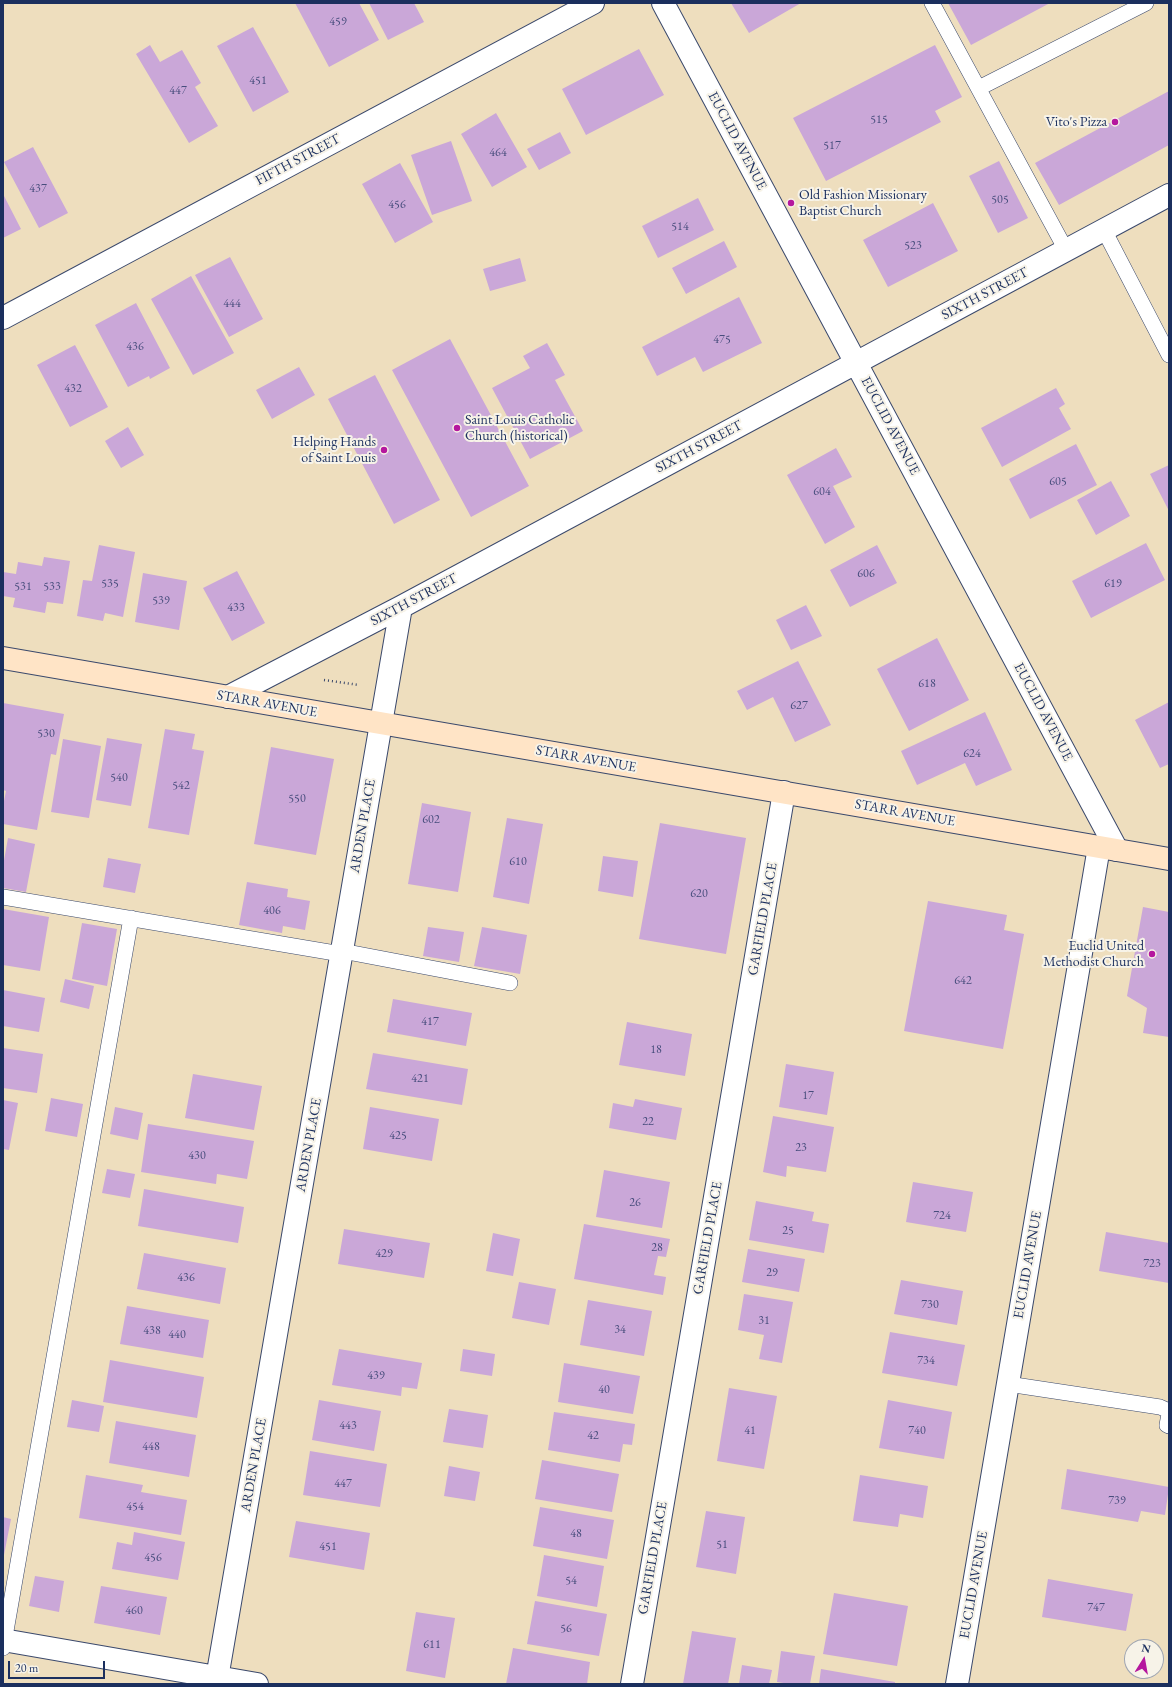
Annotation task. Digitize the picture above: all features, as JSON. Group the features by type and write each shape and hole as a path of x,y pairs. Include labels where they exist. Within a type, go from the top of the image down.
{"main road":[{"name":"STARR AVENUE","path":"3,658 1169,859"}],"street":[{"name":"FIFTH STREET","path":"3,318 592,3"},
{"name":"EUCLID AVENUE","path":"663,3 856,363 1108,848 1008,1384 957,1684"},
{"name":"SIXTH STREET","path":"228,697 401,607 1169,195"},
{"name":"ARDEN PLACE","path":"217,1681 401,607"},
{"name":"GARFIELD PLACE","path":"632,1684 784,792"},
{"path":"3,1642 217,1681 257,1684"}],"lane":[{"path":"932,3 1066,250"},
{"path":"979,88 1146,3"},
{"path":"1104,230 1169,355"},
{"path":"3,897 342,952 510,983"},
{"path":"3,1642 131,918"},
{"path":"1008,1384 1160,1406 1169,1411"},
{"path":"1169,1414 1167,1424 1169,1426"}],"path":[{"path":"318,678 362,686"}],"building":[{"path":"295,3 359,3 379,40 329,67"},
{"path":"369,3 414,3 424,22 388,40"},
{"path":"731,3 801,3 749,33"},
{"path":"948,3 1050,3 971,45"},
{"path":"253,27 289,92 253,112 217,46"},
{"path":"150,45 160,62 182,50 201,83 195,87 218,126 189,143 136,54"},
{"path":"935,45 962,97 935,111 941,122 826,181 793,118"},
{"path":"639,49 664,95 586,135 562,89"},
{"path":"1169,91 1169,145 1059,205 1035,163"},
{"path":"496,113 527,167 492,187 461,134"},
{"path":"560,132 571,153 539,170 527,149"},
{"path":"451,141 472,201 432,215 411,155"},
{"path":"33,147 68,213 39,228 4,162"},
{"path":"999,161 1028,218 998,233 969,176"},
{"path":"400,163 433,222 395,243 362,184"},
{"path":"3,194 21,229 3,238"},
{"path":"698,198 714,230 658,258 642,226"},
{"path":"933,203 958,251 888,287 863,240"},
{"path":"724,241 737,267 686,294 672,268"},
{"path":"230,257 263,319 229,337 195,275"},
{"path":"520,258 526,281 490,291 483,269"},
{"path":"191,276 234,353 193,375 151,299"},
{"path":"739,297 762,343 703,372 695,357 657,376 642,347"},
{"path":"136,303 170,368 150,379 149,376 128,387 95,325"},
{"path":"450,339 529,486 471,517 392,370"},
{"path":"547,343 565,375 555,380 583,431 530,459 492,388 530,368 523,356"},
{"path":"75,345 108,407 70,427 37,365"},
{"path":"299,367 315,395 272,419 256,390"},
{"name":"Helping Hands of Saint Louis","path":"375,375 440,500 394,524 328,399"},
{"path":"1056,388 1065,404 1059,408 1071,429 1002,467 981,428"},
{"path":"128,427 144,455 121,468 105,441"},
{"path":"1076,444 1097,485 1030,519 1009,479"},
{"path":"836,448 852,477 833,486 855,527 825,544 787,475"},
{"path":"1169,465 1169,511 1150,474"},
{"path":"1111,481 1130,516 1096,535 1077,500"},
{"path":"1146,543 1165,580 1091,618 1072,581"},
{"path":"99,545 135,552 123,617 105,613 103,621 77,616 83,580 92,581"},
{"path":"877,545 897,583 850,607 830,570"},
{"path":"44,557 70,561 63,604 47,602 45,613 13,607 15,598 3,596 3,572 16,574 18,562 42,566"},
{"path":"237,571 265,623 232,641 203,588"},
{"path":"143,573 187,581 179,630 135,622"},
{"path":"806,605 822,636 791,650 776,620"},
{"path":"937,638 969,700 909,731 877,669"},
{"path":"798,661 831,725 795,742 773,697 747,710 737,691"},
{"path":"1169,702 1169,764 1160,768 1135,720"},
{"path":"3,703 64,714 56,755 51,754 37,830 3,824 3,806 6,791 3,790"},
{"path":"985,712 1012,770 976,786 965,763 917,785 901,751"},
{"path":"165,729 195,734 192,749 204,751 189,835 148,828"},
{"path":"107,738 142,744 131,806 96,800"},
{"path":"63,739 101,746 89,818 51,812"},
{"path":"271,747 334,759 316,855 254,844"},
{"path":"422,803 471,812 458,892 408,884"},
{"path":"507,818 543,824 529,904 493,897"},
{"path":"660,823 746,838 726,954 639,939"},
{"path":"8,838 35,844 26,892 3,888 3,866"},
{"path":"603,856 638,861 633,897 598,891"},
{"path":"108,858 141,864 135,893 103,887"},
{"path":"247,882 288,889 287,897 310,901 305,930 283,926 282,933 239,925"},
{"path":"928,901 1007,915 1004,930 1024,934 1003,1049 904,1031"},
{"name":"Euclid United Methodist Church","path":"1143,907 1169,912 1169,1037 1143,1033 1147,1008 1127,996"},
{"path":"3,909 49,917 40,971 3,965"},
{"path":"82,923 117,929 107,986 72,979"},
{"path":"428,927 464,932 459,962 423,956"},
{"path":"482,927 527,935 520,974 474,966"},
{"path":"65,979 94,986 89,1009 60,1002"},
{"path":"3,990 45,998 39,1032 3,1026"},
{"path":"393,999 472,1013 466,1046 387,1032"},
{"path":"627,1022 692,1034 685,1076 619,1065"},
{"path":"3,1048 43,1054 37,1093 3,1088"},
{"path":"373,1053 468,1069 462,1105 366,1089"},
{"path":"786,1064 834,1072 827,1115 779,1107"},
{"path":"193,1074 262,1086 254,1130 185,1118"},
{"path":"51,1098 83,1104 77,1137 45,1131"},
{"path":"635,1099 682,1108 676,1140 609,1128 613,1103 633,1107"},
{"path":"3,1100 18,1103 9,1150 3,1149"},
{"path":"115,1107 143,1113 138,1140 110,1134"},
{"path":"370,1107 439,1119 432,1161 363,1149"},
{"path":"773,1116 834,1127 826,1172 787,1166 786,1177 763,1172"},
{"path":"148,1124 254,1141 247,1179 217,1174 216,1184 141,1172"},
{"path":"107,1169 135,1174 130,1198 102,1193"},
{"path":"604,1170 670,1182 662,1228 596,1217"},
{"path":"913,1182 973,1192 966,1232 906,1222"},
{"path":"144,1189 244,1207 238,1243 138,1226"},
{"path":"756,1201 814,1212 812,1221 829,1224 824,1253 749,1240"},
{"path":"584,1224 670,1239 666,1257 658,1256 654,1275 666,1277 663,1295 574,1279"},
{"path":"344,1229 430,1243 424,1278 338,1264"},
{"path":"1106,1232 1169,1243 1169,1283 1099,1271"},
{"path":"493,1233 520,1239 513,1276 486,1271"},
{"path":"748,1249 805,1259 799,1292 742,1282"},
{"path":"144,1253 226,1268 220,1304 137,1289"},
{"path":"901,1280 963,1291 957,1325 894,1314"},
{"path":"519,1282 556,1289 549,1325 512,1318"},
{"path":"744,1294 793,1302 782,1363 759,1359 764,1335 738,1330"},
{"path":"588,1300 652,1311 644,1356 580,1345"},
{"path":"127,1306 209,1320 203,1358 120,1344"},
{"path":"890,1332 965,1345 957,1386 882,1373"},
{"path":"339,1349 422,1363 417,1389 402,1387 401,1396 332,1385"},
{"path":"463,1349 495,1354 492,1376 460,1371"},
{"path":"110,1360 204,1377 197,1418 103,1402"},
{"path":"564,1363 640,1376 633,1414 558,1402"},
{"path":"729,1388 777,1396 764,1469 717,1461"},
{"path":"72,1400 104,1406 99,1432 67,1427"},
{"path":"319,1400 381,1411 374,1451 312,1440"},
{"path":"888,1400 952,1412 944,1459 879,1448"},
{"path":"449,1409 488,1415 483,1448 443,1442"},
{"path":"554,1412 635,1424 632,1445 623,1444 620,1462 548,1450"},
{"path":"116,1421 196,1435 189,1477 109,1463"},
{"path":"310,1451 387,1464 380,1507 303,1495"},
{"path":"542,1460 619,1474 612,1512 535,1499"},
{"path":"449,1466 480,1472 475,1501 444,1496"},
{"path":"1067,1469 1169,1487 1165,1515 1141,1511 1138,1522 1061,1509"},
{"path":"86,1475 143,1485 141,1492 187,1500 181,1535 79,1518"},
{"path":"860,1475 928,1486 923,1518 900,1514 898,1527 853,1521"},
{"path":"540,1507 614,1520 607,1559 533,1546"},
{"path":"706,1511 745,1517 736,1574 696,1567"},
{"path":"3,1517 11,1519 4,1555 3,1555"},
{"path":"296,1521 370,1533 364,1570 289,1557"},
{"path":"134,1532 185,1542 178,1580 112,1569 117,1542 132,1545"},
{"path":"544,1555 604,1566 597,1607 537,1596"},
{"path":"35,1576 64,1581 59,1612 29,1606"},
{"path":"1048,1579 1133,1594 1126,1631 1042,1617"},
{"path":"101,1586 167,1597 160,1635 94,1623"},
{"path":"834,1593 908,1606 897,1666 823,1654"},
{"path":"535,1601 607,1614 599,1656 527,1644"},
{"path":"416,1612 455,1618 445,1678 406,1671"},
{"path":"692,1631 736,1638 728,1684 683,1684"},
{"path":"513,1648 590,1662 587,1684 506,1684"},
{"path":"781,1651 815,1656 810,1684 790,1684 777,1682"},
{"path":"742,1665 772,1670 769,1684 739,1684"},
{"path":"821,1669 895,1682 895,1684 819,1684"}],"place":[{"name":"Vito's Pizza","path":"1115,122"},
{"name":"Old Fashion Missionary Baptist Church","path":"791,203"},
{"name":"Saint Louis Catholic Church (historical)","path":"457,428"},
{"name":"Helping Hands of Saint Louis","path":"384,450"},
{"name":"Euclid United Methodist Church","path":"1152,954"}]}
